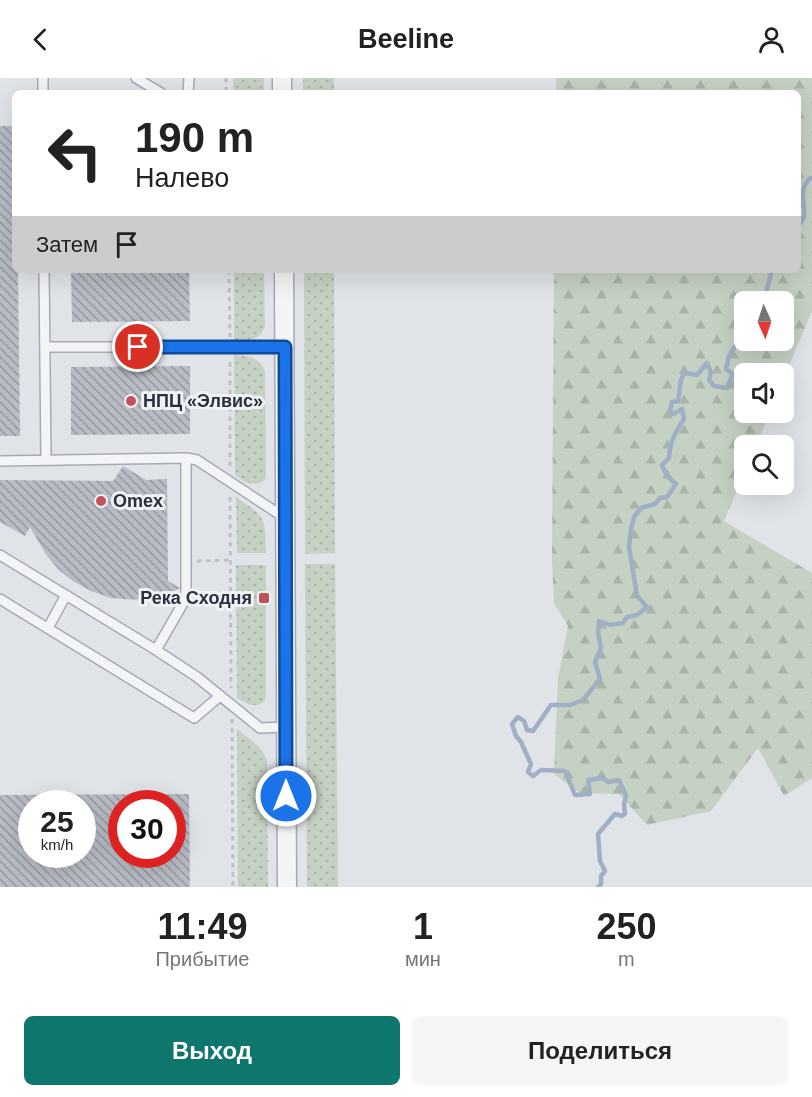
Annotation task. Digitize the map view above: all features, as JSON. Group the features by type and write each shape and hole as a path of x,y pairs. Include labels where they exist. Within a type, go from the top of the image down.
{"street":[{"path":"284,273 287,887"}],"lane":[{"path":"136,78 156,90"},
{"path":"44,273 46,460"},
{"path":"45,347 285,347"},
{"path":"156,650 186,598 186,458"},
{"path":"0,461 186,458 197,460 285,518"},
{"path":"0,555 197,677 260,728 286,727"},
{"path":"48,628 66,595"},
{"path":"0,599 194,718 220,696"}],"path":[{"path":"229,273 233,887"},
{"path":"187,561 230,560"}],"green space":[{"path":"233,78 264,78 264,90 233,90"},
{"path":"303,78 334,78 334,90 303,90"},
{"path":"556,78 812,78 812,311 790,363 734,363 734,423 766,423 760,435 734,435 735,495 724,521 812,573 812,778 784,796 758,748 711,811 647,825 619,794 580,793 554,774 558,678 568,626 554,603 552,561 554,273 801,273 801,90 556,90"},
{"path":"234,273 264,273 265,325 263,330 253,339 234,340"},
{"path":"304,273 334,273 335,553 305,554"},
{"path":"234,355 253,358 265,371 266,474 265,480 257,484 246,482 235,475"},
{"path":"236,497 253,509 262,519 266,553 237,553"},
{"path":"305,564 335,564 338,887 307,887"},
{"path":"236,565 266,565 266,692 265,701 257,705 251,705 237,698"},
{"path":"237,729 259,747 267,761 268,887 238,887"}],"building":[{"path":"0,126 12,126 12,273 18,273 20,436 0,436"},
{"path":"71,273 189,273 190,321 72,322"},
{"path":"190,366 190,434 71,435 71,367"},
{"path":"123,466 146,480 167,479 168,581 180,588 169,594 169,602 157,598 145,600 111,598 91,591 58,569 45,553 30,527 25,536 0,522 0,480 113,481"},
{"path":"96,794 108,794 108,868 186,868 186,794 189,794 190,887 0,887 0,795 18,795 18,868 96,868"}],"waterway":[{"path":"801,222 804,217 804,187 812,178"},
{"path":"767,291 771,273"},
{"path":"598,887 605,871 600,861 598,834 615,814 622,816 625,814 626,796 619,780 608,782 603,778 588,780 590,794 575,795 565,771 541,770 533,776 528,772 531,764 512,724 518,717 524,721 527,730 533,731 551,705 570,705 583,700 600,679 595,662 601,648 598,633 599,621 610,625 623,623 627,617 637,615 647,607 637,596 629,547 631,529 634,517 641,508 655,504 660,498 667,497 676,484 667,476 662,465 669,458 670,447 684,419 682,409 673,414 670,411 672,402 678,401 684,373 697,375 707,363 711,372 709,380 714,386 727,388 733,374 726,369 734,348"}],"place":[{"name":"НПЦ «Элвис»","path":"131,401"},
{"name":"Omex","path":"101,501"},
{"name":"Река Сходня","path":"264,598"}],"route":[{"path":"138,347 285,347 286,796"}]}
